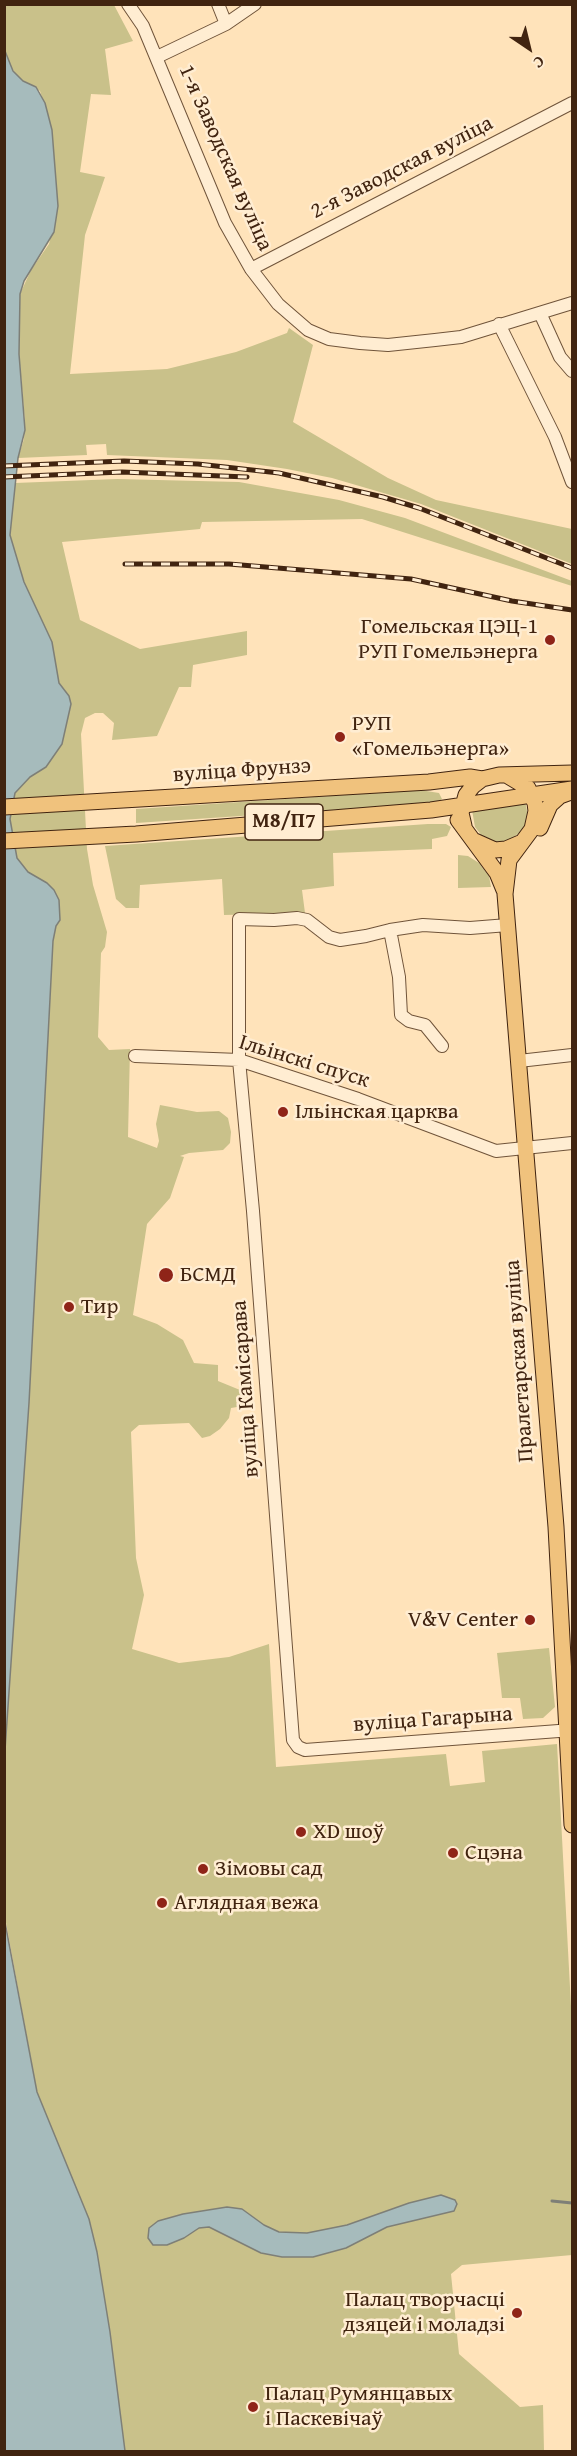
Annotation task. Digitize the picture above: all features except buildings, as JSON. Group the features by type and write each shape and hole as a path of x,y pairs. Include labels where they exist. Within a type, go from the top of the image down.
{"main road":[{"name":"вуліца Фрунзэ","path":"4,807 470,777 482,779 491,776 573,773"},
{"path":"508,776 522,783 532,795"},
{"path":"462,807 466,795 482,779"},
{"path":"431,810 573,790"},
{"path":"507,878 517,858 536,837 550,805 560,796 573,790"},
{"name":"М8/П7","path":"525,839 536,820 532,795"},
{"name":"М8/П7","path":"462,807 464,826"},
{"name":"М8/П7","path":"4,841 136,834 431,810 450,814 464,826 474,841"},
{"path":"474,841 495,850 516,846 525,839"},
{"name":"Пралетарская вуліца","path":"525,839 508,861 505,894 556,1527 570,1730 573,1825"},
{"name":"Пралетарская вуліца","path":"474,841 498,873 505,894"}],"street":[{"name":"1-я Заводская вуліца","path":"128,4 143,26 157,57 225,223 251,269 278,304 308,330 329,339 388,345 462,337 573,303"},
{"path":"218,4 226,24"},
{"path":"157,57 226,24 255,4"},
{"name":"2-я Заводская вуліца","path":"251,269 573,103"},
{"path":"540,313 560,357 573,371"},
{"path":"499,324 555,437 573,482"},
{"name":"вуліца Камісарава","path":"298,1747 294,1740 254,1211 239,1060 239,919 297,918 307,920 329,937 340,940 390,930"},
{"path":"442,1046 425,1025 409,1021 401,1015 399,977 390,930 423,925 470,928 508,925"},
{"path":"519,1061 573,1055"},
{"name":"Ільінскі спуск","path":"135,1056 239,1060 358,1099 487,1148 502,1151 573,1143"},
{"name":"вуліца Гагарына","path":"298,1747 305,1750 570,1730"}],"shaded area":[{"path":"4,5 114,5 133,41 105,49 111,95 91,94 80,172 105,177 85,235 70,374 167,369 236,352 287,333 289,328 313,345 293,422 388,478 436,500 572,529 572,564 421,504 332,478 287,469 227,460 107,455 106,444 86,445 87,455 18,458 24,439 25,422 19,354 20,294 31,270 49,244 58,206 52,130 40,91 19,78 10,66 5,51"},
{"path":"5,51 13,71 23,81 36,87 45,103 52,130 58,206 54,232 24,281 20,294 19,354 25,430 18,458 10,535 24,582 52,642 59,683 69,696 71,704 62,744 46,767 30,777 15,793 10,819 17,858 28,872 54,890 59,900 60,920 56,926 53,941 29,1403 5,1750"},
{"path":"117,479 239,482 339,500 405,518 572,581 572,586 362,519 202,522 200,529 62,542 80,620 140,649 247,631 247,655 193,665 191,687 179,687 157,736 112,740 114,723 103,713 95,713 85,718 81,734 87,849 93,885 107,932 105,947 101,953 98,1037 109,1050 130,1049 128,1137 157,1148 159,1141 156,1124 160,1105 197,1112 219,1111 228,1118 231,1132 230,1143 223,1150 180,1156 184,1157 170,1198 147,1224 133,1315 157,1324 183,1340 194,1363 218,1365 218,1381 240,1390 249,1389 249,1395 236,1397 237,1407 231,1408 229,1418 210,1436 202,1438 189,1423 139,1425 131,1432 136,1558 144,1595 132,1649 179,1663 229,1657 269,1644 276,1767 446,1754 450,1786 485,1782 482,1751 557,1744 572,2025 572,2255 462,2265 451,2274 459,2354 520,2407 543,2405 544,2451 125,2451 110,2332 91,2225 37,2092 5,1917 5,1750 29,1403 53,941 56,926 60,920 59,909 47,883 28,872 17,858 10,819 15,793 30,777 46,767 62,744 71,704 67,693 59,683 52,642 24,582 9,528 15,483"},
{"path":"420,790 439,793 442,799 435,803 136,823 136,809"},
{"path":"525,800 528,817 526,826 511,840 497,842 490,840 482,836 475,827 472,810"},
{"path":"446,824 451,827 447,836 432,839 432,849 333,853 334,886 302,890 305,913 224,915 222,879 140,885 139,908 126,908 116,899 105,846"},
{"path":"458,855 468,856 479,863 489,876 491,887 458,888"},
{"path":"549,1648 555,1707 543,1718 523,1719 520,1698 502,1698 497,1653"},
{"path":"4,1917 37,2092 89,2219 97,2252 125,2451 5,2451"},
{"path":"441,2195 455,2200 457,2204 454,2211 387,2227 346,2248 313,2257 282,2257 261,2253 209,2227 199,2228 167,2245 153,2245 148,2238 149,2228 158,2221 183,2214 227,2207 242,2209 264,2225 279,2232 307,2233 347,2225 409,2203"}],"waterway":[{"path":"552,2201 572,2203"}],"railway":[{"path":"4,466 124,461 198,464 279,473 383,497 419,508 572,568"},
{"path":"4,477 122,472 247,477"},
{"path":"125,564 229,564 411,579 512,601 572,610"}],"place":[{"name":"Гомельская ЦЭЦ-1 РУП Гомельэнерга","path":"550,640"},
{"name":"РУП «Гомельэнерга»","path":"340,737"},
{"name":"Ільінская царква","path":"283,1112"},
{"name":"БСМД","path":"166,1275"},
{"name":"Тир","path":"69,1307"},
{"name":"V&V Center","path":"530,1620"},
{"name":"XD шоў","path":"301,1832"},
{"name":"Сцэна","path":"453,1853"},
{"name":"Зімовы сад","path":"203,1869"},
{"name":"Аглядная вежа","path":"162,1903"},
{"name":"Палац творчасці дзяцей і моладзі","path":"517,2313"},
{"name":"Палац Румянцавых і Паскевічаў","path":"253,2407"}]}
